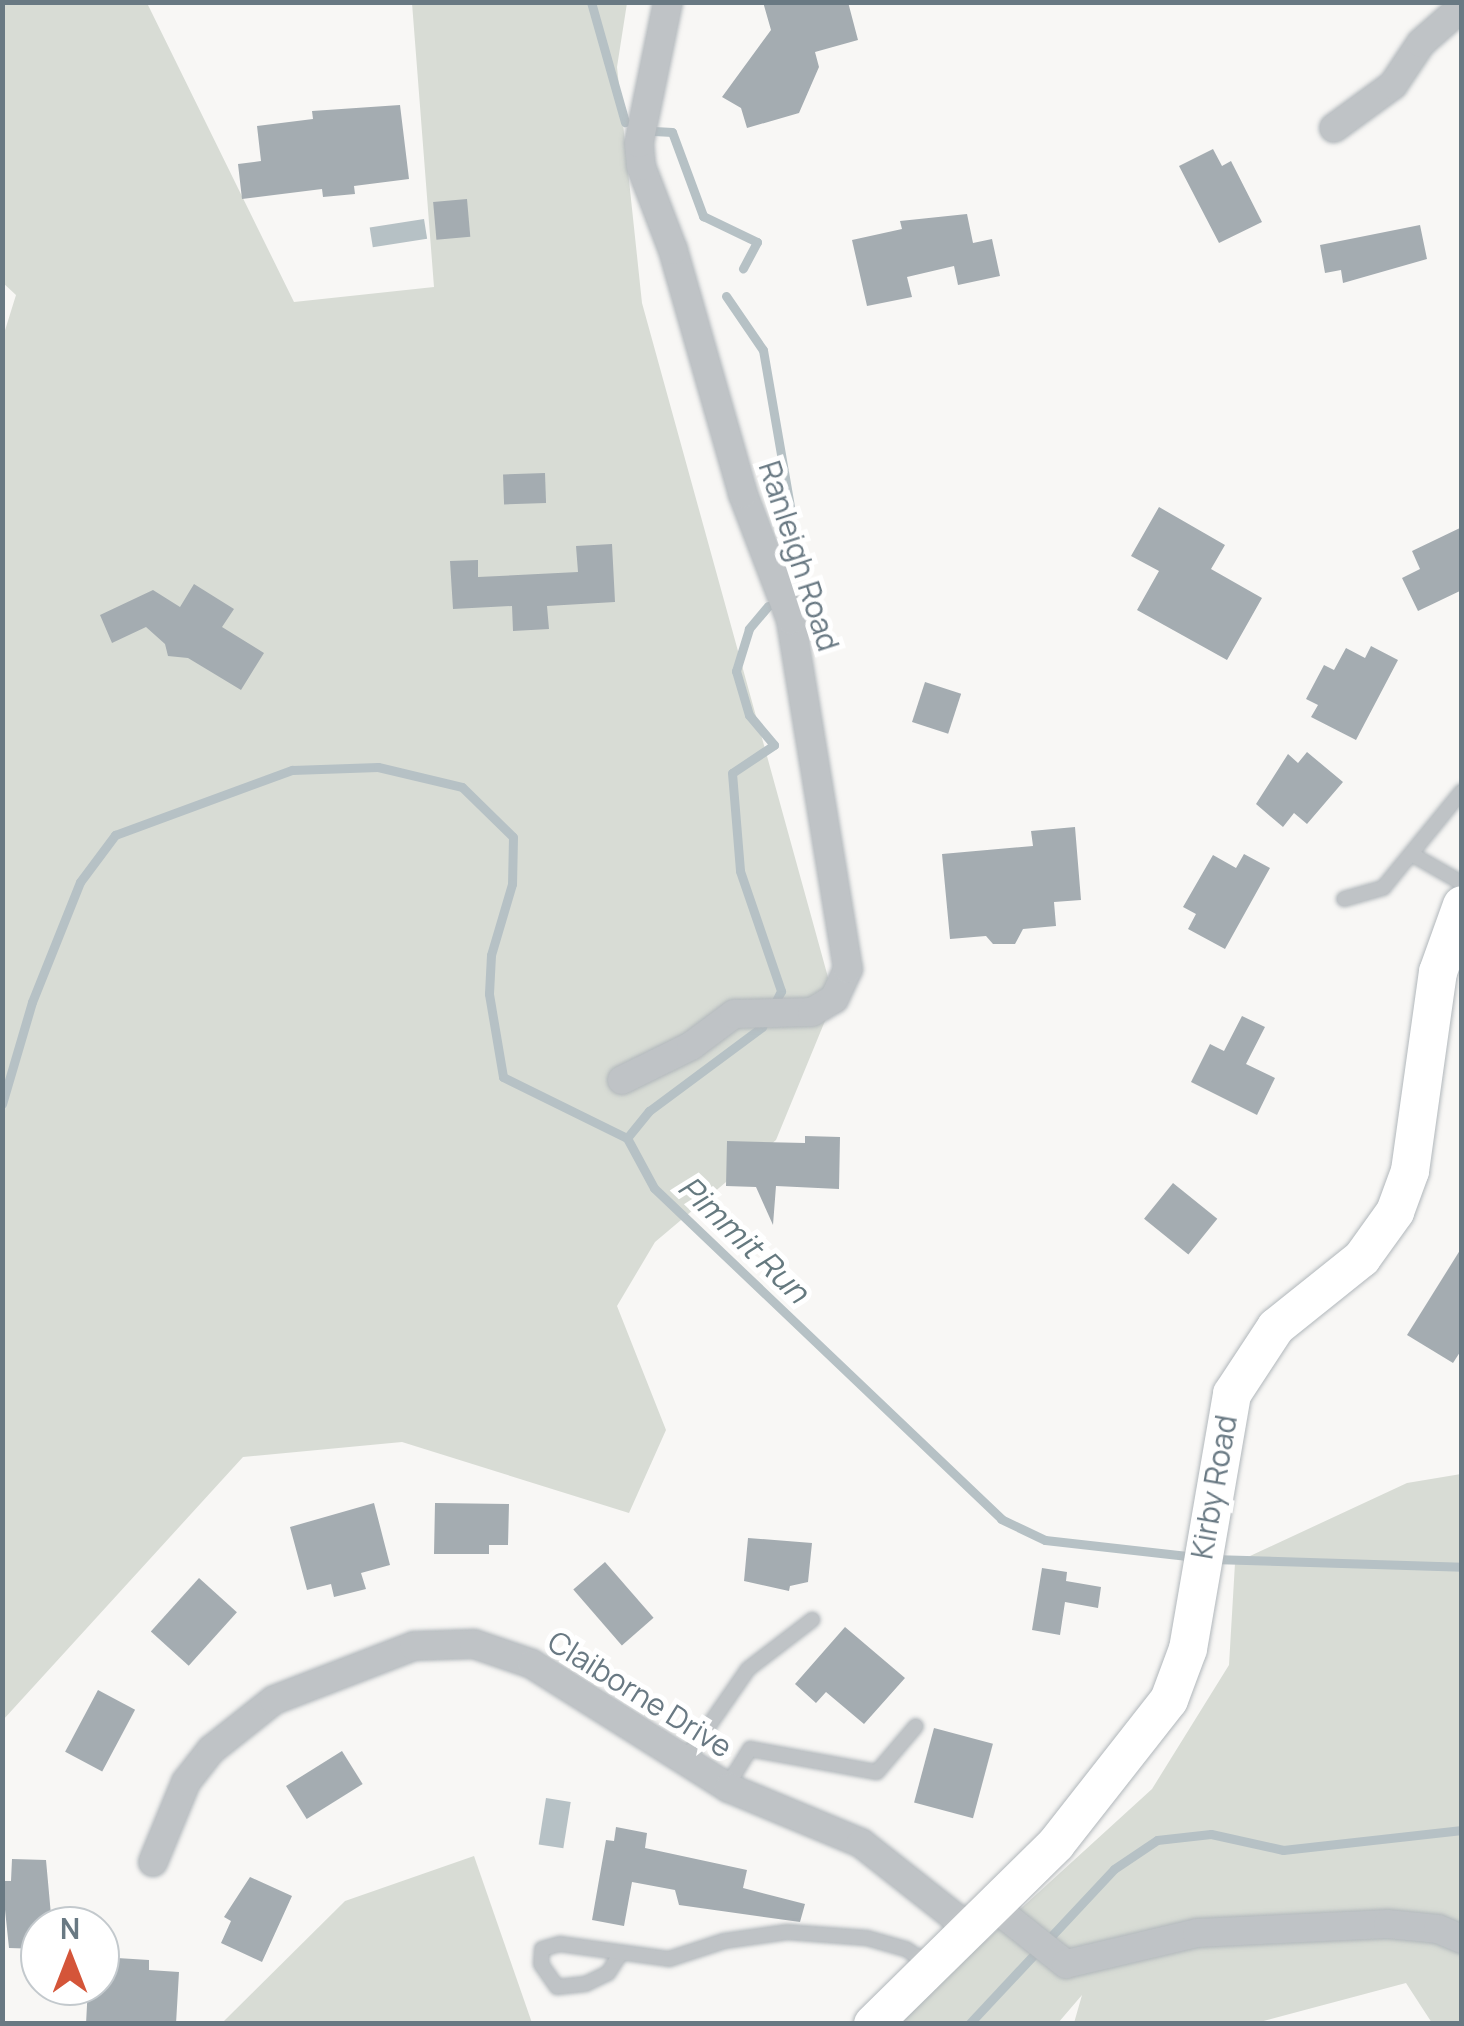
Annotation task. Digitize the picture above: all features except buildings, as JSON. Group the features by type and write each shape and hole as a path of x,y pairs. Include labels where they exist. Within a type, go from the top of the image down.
{"main road":[{"name":"Kirby Road","path":"873,2024 991,1919 1094,1801 1160,1716 1183,1670 1221,1432 1242,1370 1276,1327 1362,1258 1403,1192 1438,972 1462,905"}],"street":[{"name":"Ranleigh Road","path":"622,1080 704,1036 734,1014 812,1012 834,998 848,969 791,620 743,494 674,250 641,166 639,143 668,2"},
{"path":"1334,128 1380,97 1422,44 1462,7"},
{"name":"Claiborne Drive","path":"153,1862 186,1782 240,1723 274,1700 414,1646 474,1644 506,1652 682,1763 861,1843 1053,1960 1076,1963 1164,1937 1214,1932 1388,1924 1438,1929 1462,1939"}],"lane":[{"path":"1344,899 1383,888 1462,790"},
{"path":"1413,855 1462,883"},
{"path":"682,1763 748,1669 812,1620"},
{"path":"727,1786 750,1749 877,1772 916,1726"},
{"path":"621,1953 608,1973 585,1984 557,1987 541,1964 542,1949 560,1944 668,1959 724,1940 787,1932 866,1938 906,1949 934,1967"}],"shaded area":[{"path":"3,3 147,3 294,302 434,287 412,3 627,3 617,67 642,303 834,999 776,1140 655,1242 617,1306 666,1430 629,1513 402,1442 243,1457 3,1720 2,340 16,295 2,282"},
{"path":"424,219 427,239 373,247 370,228"},
{"path":"1461,1474 1461,2023 1432,2023 1406,1983 1256,2023 1074,2023 1082,1995 1058,2023 894,2024 1152,1789 1229,1665 1235,1563 1407,1483"},
{"path":"546,1798 571,1802 563,1848 539,1844"},
{"path":"474,1856 532,2023 222,2023 345,1901"}],"waterway":[{"path":"591,2 625,122"},
{"path":"654,131 672,132 703,216 757,242 743,268"},
{"path":"726,296 763,350 802,576 795,581"},
{"path":"768,606 749,629 736,671 749,715 774,745 732,773 740,871 781,991 777,999"},
{"name":"Pimmit Run","path":"2,1104 32,1002 80,882 115,835 292,770 378,767 462,787 513,837 512,884 491,955 489,994 503,1077 627,1138 654,1188 1001,1519 1045,1540 1196,1557"},
{"path":"627,1138 649,1111 762,1027"},
{"name":"Pimmit Run","path":"1212,1559 1462,1567"},
{"path":"969,2024 1114,1869 1157,1840 1211,1834 1283,1850 1462,1830"}]}
